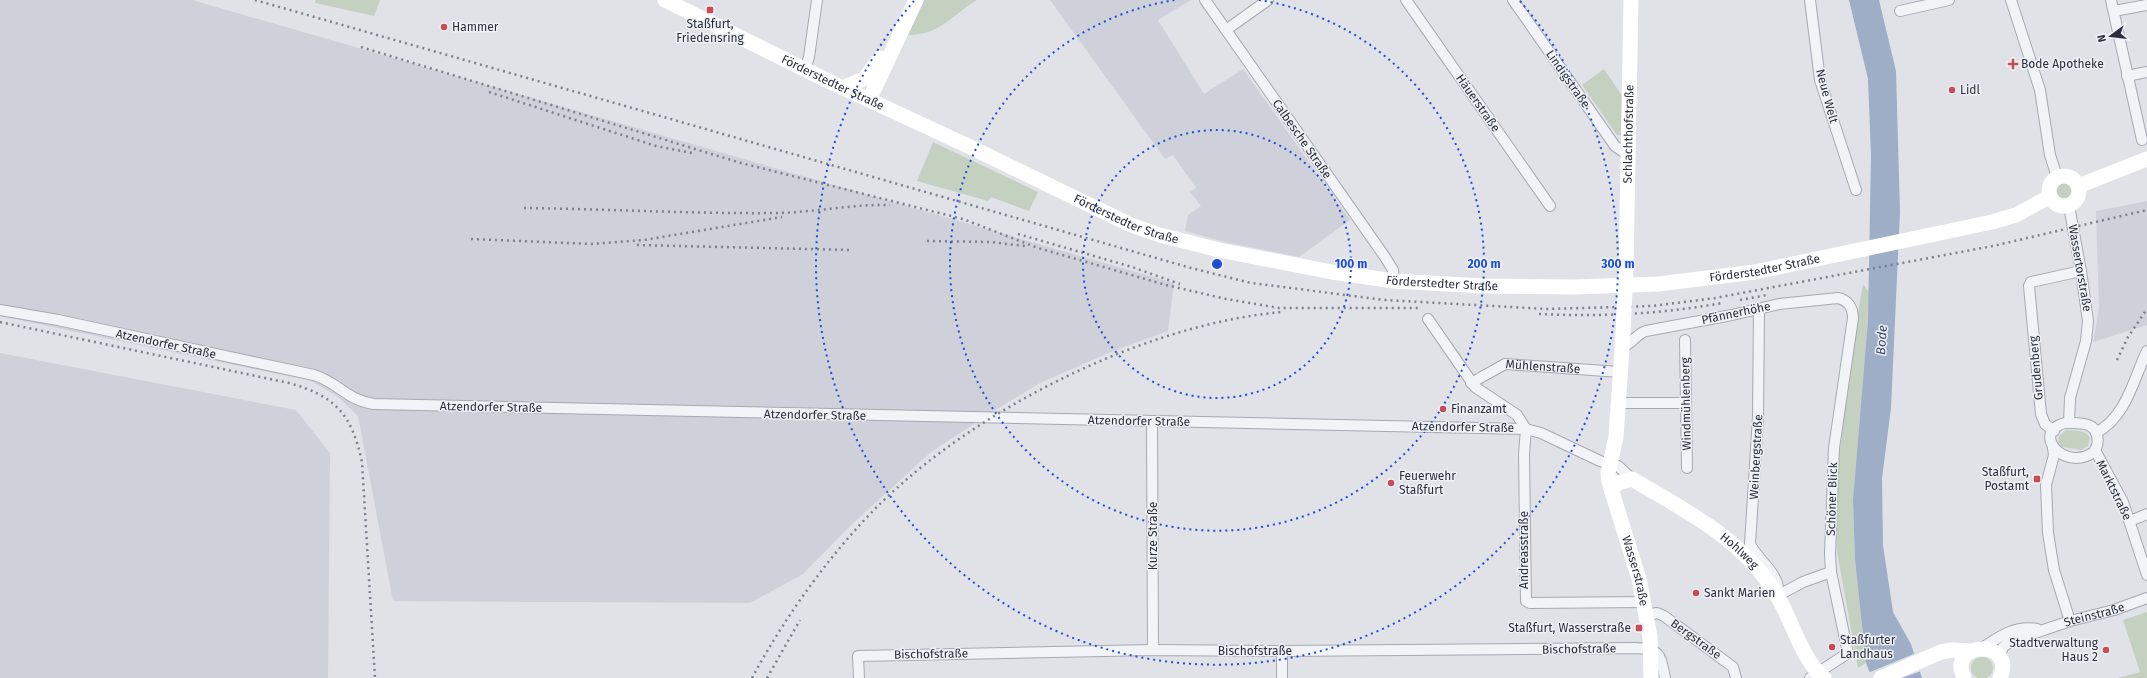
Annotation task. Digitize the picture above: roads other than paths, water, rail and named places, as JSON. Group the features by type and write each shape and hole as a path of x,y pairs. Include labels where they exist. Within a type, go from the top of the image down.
{"main road":[{"name":"Förderstedter Straße","path":"665,0 843,88 1144,230 1219,250 1273,261 1394,280 1524,287 1647,285 1744,274 2010,217 2049,197"},
{"path":"869,100 916,0"},
{"name":"Schlachthofstraße","path":"1622,340 1626,269 1629,151 1628,1"},
{"path":"843,88 866,78 882,56 891,53"},
{"path":"2078,186 2147,159"},
{"path":"2057,177 2070,177 2078,186 2078,198 2068,206 2057,205 2049,197 2049,185 2057,177"},
{"path":"1611,490 1608,473 1616,437 1622,340"},
{"path":"1611,490 1618,483 1632,479"},
{"name":"Hohlweg","path":"1632,479 1706,522 1728,538 1761,572 1777,596 1818,676"},
{"name":"Wasserstraße","path":"1611,490 1636,563 1652,649 1651,678"},
{"path":"1881,678 1948,650 1993,651 2003,670"},
{"path":"1963,673 1965,658 1977,650"},
{"path":"1931,657 1946,658 1963,673"}],"street":[{"path":"805,69 810,57 817,0"},
{"name":"Calbesche Straße","path":"1205,0 1385,257 1393,270 1394,280"},
{"path":"1226,30 1268,0"},
{"name":"Häuerstraße","path":"1406,0 1550,206"},
{"name":"Lindigstraße","path":"1513,0 1615,146 1622,151 1629,151"},
{"name":"Neue Welt","path":"1810,0 1820,80 1856,190"},
{"path":"1900,11 1949,0"},
{"path":"2011,0 2039,86 2050,155 2057,177"},
{"path":"2111,0 2142,140"},
{"path":"2114,12 2147,5"},
{"path":"2127,76 2147,72"},
{"name":"Wassertorstraße","path":"2068,206 2088,309 2088,327 2070,398 2069,423"},
{"name":"Grudenberg","path":"2054,431 2045,424 2041,414 2029,286 2031,282 2081,271"},
{"name":"Pfännerhöhe","path":"1622,340 1628,345 1640,333 1646,331 1779,304 1834,298 1847,302 1852,310"},
{"name":"Weinbergstraße","path":"1760,309 1758,417 1750,544 1775,578 1779,586 1777,596"},
{"name":"Atzendorfer Straße","path":"0,310 73,324 314,376 328,381 354,400 374,404 1526,429 1541,433 1600,461 1618,466 1632,479"},
{"name":"Schöner Blick","path":"1818,676 1848,653 1831,572 1830,554 1834,448 1853,318 1852,310"},
{"path":"1428,319 1471,383 1517,415 1526,429"},
{"name":"Windmühlenberg","path":"1685,340 1688,468"},
{"path":"2096,433 2109,424 2121,409 2147,351"},
{"name":"Mühlenstraße","path":"1471,383 1505,364 1620,372"},
{"path":"1618,404 1686,402"},
{"name":"Kurze Straße","path":"1152,421 1153,650"},
{"path":"2053,448 2060,454 2076,457 2088,455 2095,450 2098,442 2096,433 2089,425 2069,423 2061,424 2054,431 2051,438 2054,455 2046,485 2048,533 2054,570 2070,621"},
{"name":"Andreasstraße","path":"1526,429 1524,481 1524,598 1530,603 1645,608"},
{"name":"Marktstraße","path":"2095,450 2123,502 2147,575"},
{"path":"2130,521 2147,514"},
{"path":"1777,596 1803,582 1831,572"},
{"name":"Steinstraße","path":"2003,670 2003,648 2008,643 2041,630 2114,610 2147,598"},
{"name":"Bergstraße","path":"1645,608 1664,616 1733,667 1736,678"},
{"name":"Steinstraße","path":"1977,650 2010,631 2031,628 2041,630"},
{"path":"1652,649 1657,651 1660,656 1665,678"},
{"name":"Bischofstraße","path":"859,678 858,656 1153,650 1282,652 1652,649"},
{"path":"1282,652 1282,678"}],"water":[{"name":"Bode","path":"1849,0 1879,0 1896,71 1900,212 1891,408 1882,478 1883,545 1893,612 1911,644 1922,678 1872,678 1866,663 1855,560 1853,500 1868,320 1871,156 1868,79"}],"railway":[{"path":"255,0 1191,268 1251,283 1385,300 1547,309 1652,306 1715,298 1993,246 2147,210"},
{"path":"361,47 741,163 963,219 1038,248 1166,285 1226,299 1279,308 1419,308"},
{"path":"489,92 656,146 692,153"},
{"path":"524,208 715,213 779,213 890,205"},
{"path":"471,239 591,244 644,240 782,217"},
{"path":"1018,234 1132,267 1180,284"},
{"path":"927,241 990,242 1025,246"},
{"path":"637,245 850,250"},
{"path":"1740,300 1767,295"},
{"path":"1539,314 1631,314 1676,310 1722,303"},
{"path":"2117,360 2128,337 2147,309"},
{"path":"752,678 783,625 801,598 841,547 884,500 906,480 945,449 987,420 1034,393 1082,369 1133,348 1183,331 1233,319 1282,312"},
{"path":"0,322 289,383 319,394 330,401 347,420 353,432 362,462 375,678"},
{"path":"767,678 800,620"}],"place":[{"name":"Staßfurt, Friedensring","path":"710,10"},
{"name":"Hammer","path":"444,27"},
{"name":"Bode Apotheke","path":"2013,64"},
{"name":"Lidl","path":"1952,90"},
{"name":"Finanzamt","path":"1443,409"},
{"name":"Staßfurt, Postamt","path":"2037,479"},
{"name":"Feuerwehr Staßfurt","path":"1391,483"},
{"name":"Sankt Marien","path":"1696,593"},
{"name":"Staßfurt, Wasserstraße","path":"1639,628"},
{"name":"Staßfurter Landhaus","path":"1832,647"},
{"name":"Stadtverwaltung Haus 2","path":"2106,650"}]}
